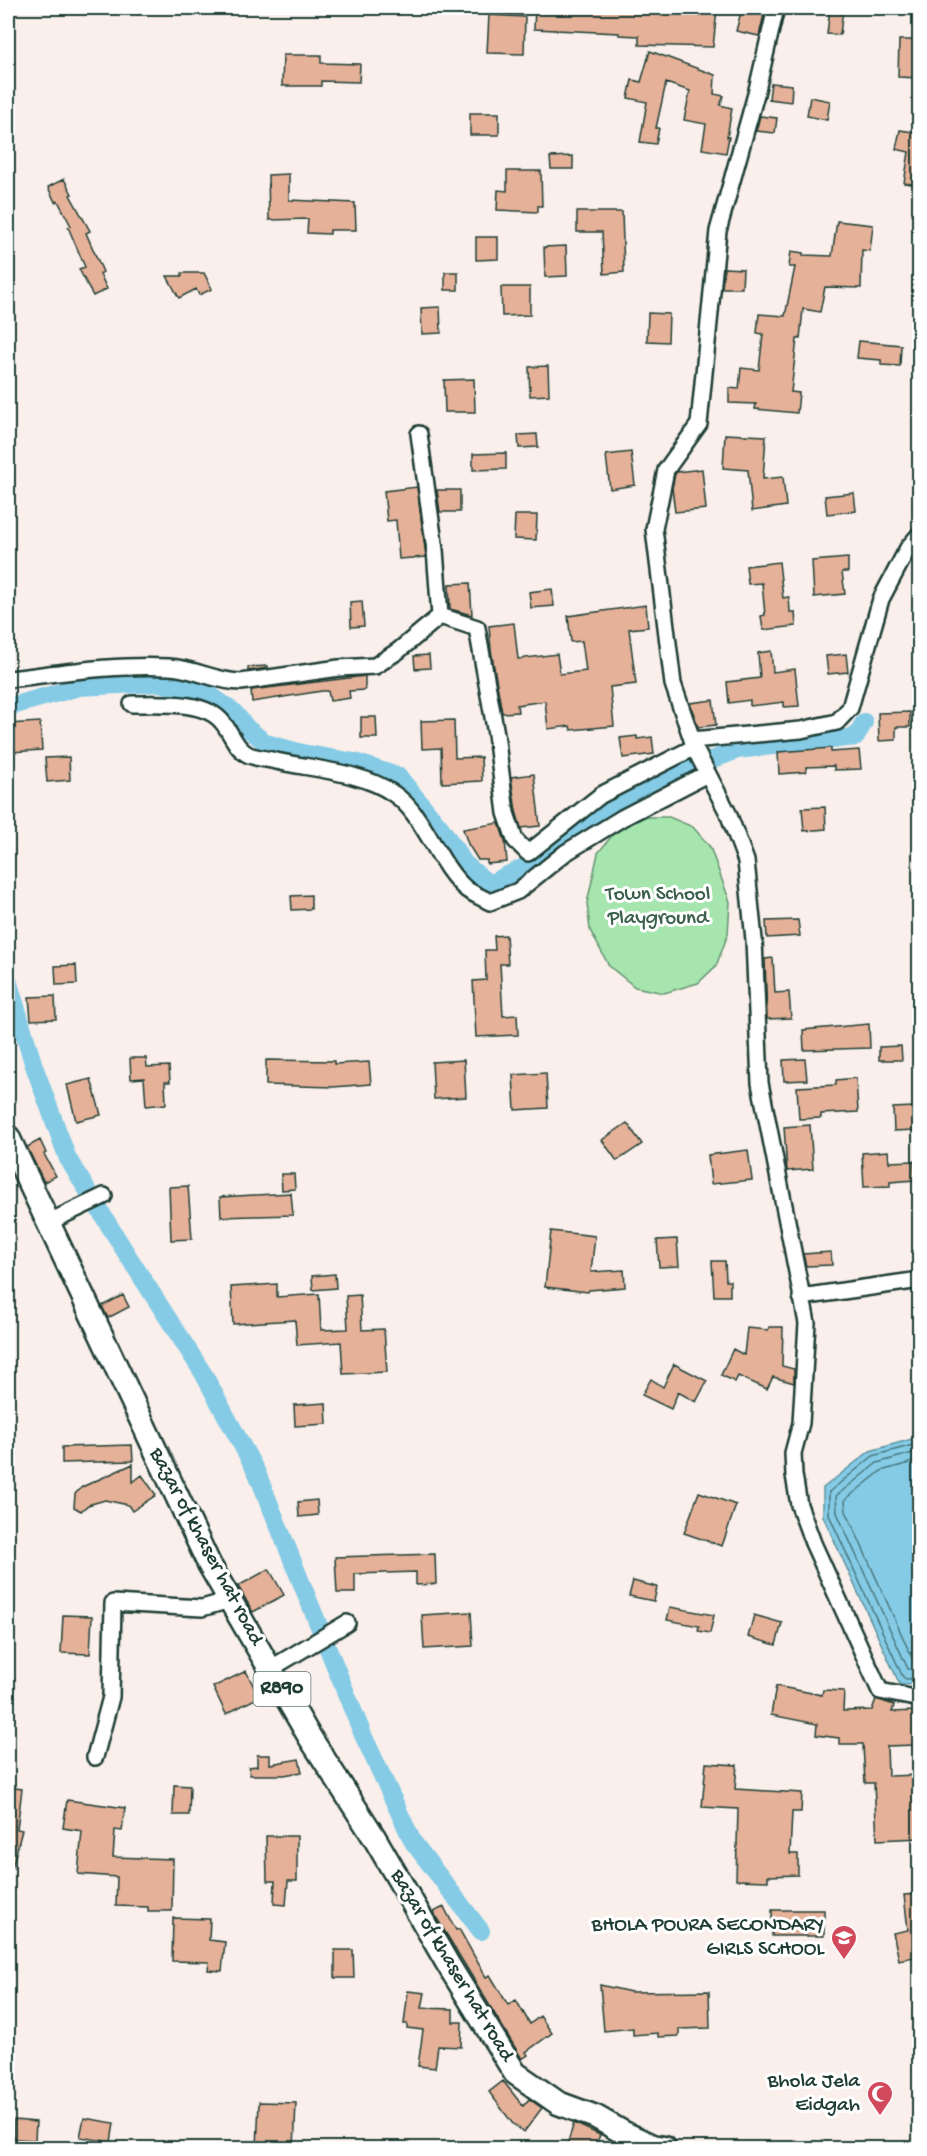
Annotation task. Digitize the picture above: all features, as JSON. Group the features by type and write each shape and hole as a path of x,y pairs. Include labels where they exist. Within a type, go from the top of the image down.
{"main road":[{"name":"Bazar of khaser hat road","path":"8,1137 56,1219 172,1489 209,1564 309,1736 374,1837 515,2073 558,2103 596,2117 652,2146 664,2148"}],"street":[{"path":"776,8 756,94 718,231 699,424 666,470 654,529 673,684 694,746 728,813 746,861 754,940 760,1083 807,1323 801,1423 793,1453 799,1505 813,1542 880,1691 920,1699"},
{"path":"419,434 435,550 440,616"},
{"path":"440,616 477,628 506,813 515,840 528,853 601,795 694,746 801,730 837,722 850,708 881,599 908,548 920,534"},
{"path":"9,679 116,668 170,667 192,670 227,682 241,682 339,668 375,666 398,651 440,616"},
{"path":"132,704 172,705 202,709 218,717 235,742 250,756 341,774 395,794 407,805 447,866 466,889 490,902 519,891 566,853 622,818 708,777"},
{"path":"56,1219 104,1196"},
{"path":"801,1297 920,1280"},
{"path":"95,1757 111,1697 113,1603 202,1608 230,1600"},
{"path":"270,1669 347,1623"}],"green space":[{"name":"Town School Playground","path":"638,817 669,817 693,827 710,847 730,902 728,934 716,966 698,983 664,993 635,987 609,966 590,930 587,903 598,853 618,828"}],"water":[{"path":"919,1437 919,1684 900,1685 823,1516 823,1488 870,1451"}],"building":[{"path":"535,8 717,10 713,47 639,45 639,36 534,29"},
{"path":"742,8 765,10 759,36 736,31"},
{"path":"830,8 843,8 840,35 827,34"},
{"path":"489,15 525,17 524,54 487,53"},
{"path":"899,40 920,40 920,78 898,77"},
{"path":"650,51 715,75 714,94 724,96 720,105 732,108 726,153 702,149 706,124 684,120 690,91 666,83 656,128 659,128 656,144 640,142 647,102 628,98 632,80 641,82"},
{"path":"283,55 321,55 321,63 360,64 359,82 321,81 321,86 282,86"},
{"path":"771,83 792,85 791,102 769,99"},
{"path":"810,97 830,101 827,120 807,116"},
{"path":"470,113 499,113 499,135 470,135"},
{"path":"760,116 777,118 775,133 756,131"},
{"path":"900,130 920,133 920,185 904,183 909,152 896,149"},
{"path":"573,156 573,169 551,169 550,157"},
{"path":"507,171 541,171 542,206 538,206 538,212 497,210 498,190 507,191"},
{"path":"289,174 289,200 355,203 356,230 330,230 330,234 307,233 308,219 269,220 268,175"},
{"path":"64,179 90,231 86,233 103,272 100,274 107,289 93,296 79,269 85,267 68,227 71,226 48,187"},
{"path":"577,212 622,212 624,272 604,274 602,232 577,232"},
{"path":"837,221 873,225 870,251 862,250 861,288 825,287 820,312 803,309 791,392 799,393 797,413 755,409 756,404 729,403 729,388 739,389 741,368 759,370 763,334 757,333 759,314 785,316 795,267 789,267 791,251 803,253 803,255 832,256"},
{"path":"476,237 498,237 498,259 476,260"},
{"path":"566,246 567,276 545,277 544,247"},
{"path":"724,268 743,269 742,288 722,288"},
{"path":"445,272 458,272 458,290 445,290"},
{"path":"182,273 204,273 212,289 199,295 196,289 179,298 167,276 182,276"},
{"path":"501,287 530,287 530,315 502,316"},
{"path":"440,307 441,333 422,334 421,308"},
{"path":"648,313 669,314 668,342 647,341"},
{"path":"859,341 901,345 900,366 881,365 881,360 857,358"},
{"path":"548,366 549,395 530,396 529,367"},
{"path":"474,379 475,412 445,412 444,380"},
{"path":"537,434 538,447 519,448 518,435"},
{"path":"725,434 766,436 763,479 783,477 786,506 752,511 748,470 723,468"},
{"path":"631,452 635,485 610,489 606,455"},
{"path":"506,453 506,469 473,470 473,454"},
{"path":"702,469 706,509 675,512 672,488 675,474"},
{"path":"417,487 426,557 399,559 396,520 387,521 384,491"},
{"path":"437,490 460,490 460,512 440,512"},
{"path":"854,493 856,511 827,514 825,496"},
{"path":"515,515 537,515 536,540 514,539"},
{"path":"848,558 848,572 842,572 845,594 814,597 812,561"},
{"path":"779,562 783,598 789,597 790,612 795,612 796,626 763,630 761,616 765,615 762,583 748,584 746,566"},
{"path":"470,583 472,615 450,609 449,584"},
{"path":"552,589 554,606 531,608 529,592"},
{"path":"362,601 364,626 351,627 350,602"},
{"path":"646,605 648,627 629,629 636,684 610,687 614,726 571,730 570,726 548,729 545,701 517,705 518,712 502,713 489,626 514,623 518,659 557,654 560,674 586,671 582,641 571,642 568,616"},
{"path":"771,651 773,672 795,669 799,706 784,707 784,702 750,706 750,700 729,703 727,682 760,678 758,653"},
{"path":"846,654 848,672 828,674 826,656"},
{"path":"429,655 430,668 415,669 414,656"},
{"path":"268,666 268,668 248,671 248,667"},
{"path":"365,676 365,690 349,691 350,698 330,701 328,691 322,691 252,702 251,690"},
{"path":"713,700 716,725 698,727 690,703"},
{"path":"910,712 910,727 896,727 896,740 879,741 878,713"},
{"path":"361,717 376,717 377,738 361,738"},
{"path":"454,720 455,758 481,757 482,781 442,783 441,748 422,749 421,721"},
{"path":"40,722 42,750 10,752 8,724"},
{"path":"637,736 637,739 652,737 654,754 623,758 620,738"},
{"path":"831,748 831,752 859,750 861,769 834,770 834,766 806,767 806,772 779,774 778,752"},
{"path":"69,757 70,780 47,782 45,758"},
{"path":"534,774 540,826 521,828 511,777"},
{"path":"825,807 826,829 804,831 802,808"},
{"path":"499,823 505,841 507,862 487,864 487,860 478,860 468,844 463,829"},
{"path":"311,895 311,909 292,910 291,896"},
{"path":"798,920 800,936 767,938 766,921"},
{"path":"506,935 508,964 500,964 503,1016 517,1015 518,1035 476,1037 473,981 486,980 485,950 495,950 494,936"},
{"path":"773,958 775,993 789,992 791,1018 767,1019 765,959"},
{"path":"76,965 77,984 56,985 55,966"},
{"path":"55,996 56,1019 31,1020 29,997"},
{"path":"869,1024 870,1048 804,1050 803,1030"},
{"path":"901,1046 902,1060 879,1060 879,1047"},
{"path":"130,1058 146,1058 147,1067 169,1066 170,1082 165,1082 166,1104 146,1106 144,1078 131,1079"},
{"path":"805,1059 807,1080 784,1081 783,1060"},
{"path":"266,1060 334,1061 334,1064 369,1062 371,1084 333,1087 266,1085"},
{"path":"464,1060 466,1097 434,1099 432,1062"},
{"path":"546,1073 548,1108 515,1110 513,1075"},
{"path":"856,1078 858,1112 821,1114 821,1118 799,1119 797,1087 836,1085 836,1080"},
{"path":"91,1079 101,1115 76,1121 67,1085"},
{"path":"914,1107 915,1130 894,1131 893,1108"},
{"path":"627,1123 642,1144 617,1161 602,1140"},
{"path":"810,1125 813,1169 787,1171 784,1127"},
{"path":"40,1140 46,1153 44,1154 56,1176 44,1182 27,1147"},
{"path":"748,1150 752,1180 711,1184 708,1155"},
{"path":"888,1151 889,1162 914,1161 915,1180 890,1182 890,1186 864,1187 862,1153"},
{"path":"281,1174 294,1174 295,1189 282,1190"},
{"path":"188,1186 192,1239 171,1240 169,1187"},
{"path":"291,1193 293,1215 221,1217 220,1197"},
{"path":"551,1231 595,1236 591,1272 624,1270 625,1287 589,1290 588,1292 545,1287"},
{"path":"677,1239 679,1266 659,1267 657,1240"},
{"path":"831,1252 832,1265 806,1266 803,1254"},
{"path":"712,1261 725,1261 726,1281 730,1281 730,1296 714,1296"},
{"path":"335,1274 336,1288 313,1290 312,1276"},
{"path":"277,1284 277,1297 319,1294 321,1330 348,1329 346,1296 360,1295 362,1330 384,1329 387,1372 343,1374 341,1342 297,1345 295,1320 233,1324 231,1287"},
{"path":"123,1295 129,1307 108,1318 102,1306"},
{"path":"769,1327 783,1327 782,1366 794,1369 794,1383 773,1377 767,1389 738,1376 735,1382 721,1375 733,1349 744,1355 747,1328 768,1330"},
{"path":"674,1364 707,1381 696,1402 678,1392 671,1409 642,1395 651,1379 663,1387"},
{"path":"326,1403 327,1424 295,1426 294,1405"},
{"path":"132,1445 133,1461 62,1463 62,1447"},
{"path":"133,1464 133,1482 142,1475 156,1495 132,1511 128,1505 105,1500 88,1505 81,1511 74,1507 75,1494 82,1487"},
{"path":"699,1492 736,1505 722,1546 684,1533"},
{"path":"317,1500 318,1515 299,1517 298,1502"},
{"path":"435,1554 436,1584 416,1585 416,1572 355,1574 355,1593 337,1593 335,1557"},
{"path":"269,1569 284,1595 253,1612 238,1586"},
{"path":"633,1581 657,1587 654,1601 629,1596"},
{"path":"670,1607 714,1615 710,1633 698,1631 699,1626 667,1620"},
{"path":"471,1612 473,1646 424,1649 422,1615"},
{"path":"63,1615 92,1616 90,1654 61,1653"},
{"path":"754,1615 782,1623 776,1645 748,1637"},
{"path":"246,1671 259,1697 226,1714 213,1687"},
{"path":"776,1686 822,1695 823,1690 844,1691 843,1711 872,1710 876,1699 894,1705 892,1712 915,1711 916,1745 887,1746 888,1776 920,1775 920,1838 877,1840 874,1783 865,1783 863,1744 839,1744 839,1738 816,1735 817,1724 771,1715"},
{"path":"257,1755 270,1755 270,1764 299,1759 302,1772 284,1775 250,1775 249,1767 257,1766"},
{"path":"706,1763 737,1765 735,1789 802,1793 801,1812 792,1812 790,1854 798,1854 798,1875 768,1876 768,1881 736,1880 738,1809 702,1807"},
{"path":"174,1785 190,1786 189,1815 173,1815"},
{"path":"8,1787 22,1789 17,1829 22,1830 12,1868 8,1867"},
{"path":"67,1800 125,1808 122,1831 115,1830 113,1857 173,1859 172,1911 148,1911 148,1907 116,1906 117,1877 78,1874 82,1831 63,1828"},
{"path":"266,1836 297,1836 297,1881 288,1881 286,1905 274,1904 275,1881 267,1881"},
{"path":"920,1894 920,1956 899,1960 893,1933 908,1930 904,1895"},
{"path":"444,1907 486,1977 490,1975 508,2005 516,2000 530,2024 540,2016 552,2033 526,2052 528,2055 522,2059 433,1912"},
{"path":"772,1910 824,1910 824,1936 772,1936"},
{"path":"173,1918 210,1919 209,1940 225,1942 222,1971 208,1970 209,1962 172,1961"},
{"path":"335,1950 353,1950 354,1978 335,1978"},
{"path":"600,1985 631,1992 709,1991 710,2028 679,2029 679,2036 658,2037 658,2033 633,2035 633,2028 604,2031"},
{"path":"408,1991 425,1993 422,2008 453,2009 453,2022 462,2022 461,2047 438,2046 435,2068 418,2066 423,2030 407,2028 407,2024 404,2024"},
{"path":"503,2081 523,2106 529,2099 542,2108 524,2132 513,2124 489,2092"},
{"path":"259,2102 296,2103 294,2148 257,2148"},
{"path":"84,2118 114,2123 111,2142 80,2137"},
{"path":"14,2120 36,2122 35,2140 13,2139"},
{"path":"574,2123 600,2135 595,2148 566,2148"}],"waterway":[{"path":"8,707 79,687 159,683 209,694 233,711 247,728 266,743 302,753 355,762 398,776 441,828 465,864 489,884 526,866 584,823 676,774 737,750 856,737 864,722"},
{"path":"8,980 34,1066 68,1159 203,1373 257,1473 363,1735 413,1842 481,1931"}],"place":[{"name":"BHOLA POURA SECONDARY GIRLS SCHOOL","path":"844,1961"},
{"name":"Bhola Jela Eidgah","path":"880,2117"}]}
